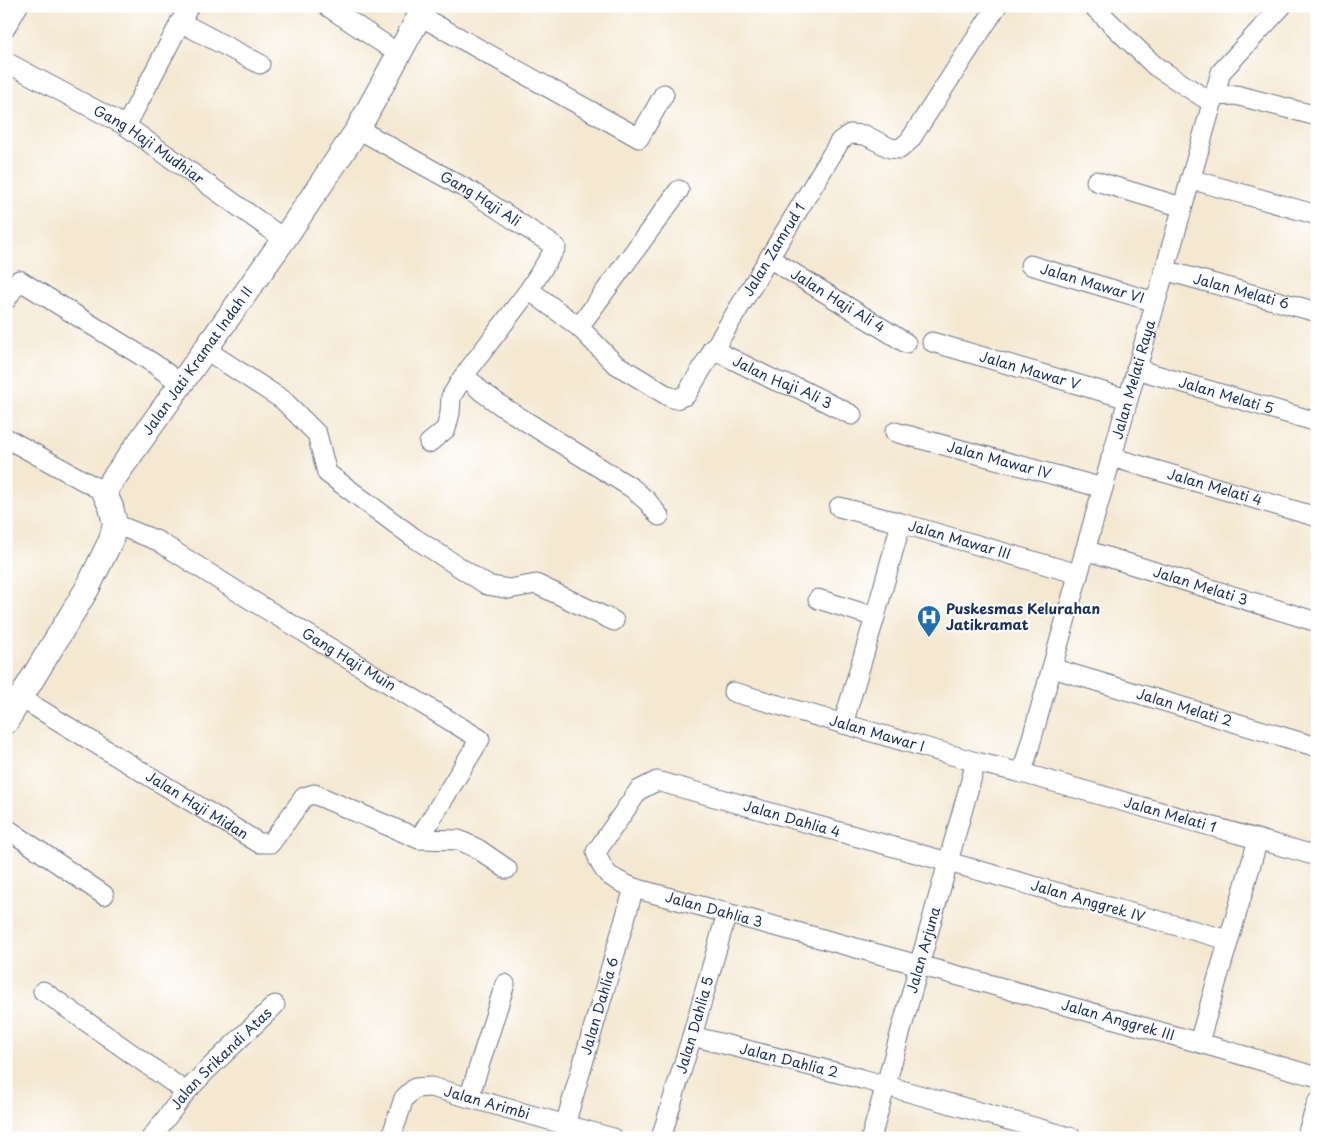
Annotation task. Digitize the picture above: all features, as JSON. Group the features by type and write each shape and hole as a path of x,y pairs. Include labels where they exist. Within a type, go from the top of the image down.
{"street":[{"path":"6,27 18,6"},
{"path":"327,6 399,54"},
{"name":"Jalan Zamrud 1","path":"528,290 579,327 614,363 668,396 676,399 686,395 712,349 840,142 850,134 865,135 890,148 900,149 910,140 997,6"},
{"path":"1093,6 1155,66 1213,99 1236,95 1317,116"},
{"name":"Jalan Melati Raya","path":"1022,774 1164,270 1222,72 1282,6"},
{"path":"423,11 639,138 664,94"},
{"name":"Jalan Jati Kramat Indah II","path":"104,492 284,240 358,129 423,11"},
{"path":"126,126 185,14 260,64"},
{"name":"Gang Haji Mudhiar","path":"6,62 126,126 284,240"},
{"name":"Gang Haji Ali","path":"358,129 472,192 556,247 528,290"},
{"path":"1190,180 1317,215"},
{"path":"1096,181 1182,207"},
{"path":"579,327 678,190"},
{"name":"Jalan Haji Ali 4","path":"769,258 906,343"},
{"name":"Jalan Mawar VI","path":"1030,265 1155,302"},
{"name":"Jalan Melati 6","path":"1164,270 1317,312"},
{"path":"6,300 19,280 153,362 181,384"},
{"path":"429,443 446,429 451,398 463,377 528,290"},
{"name":"Jalan Mawar V","path":"932,342 1128,398"},
{"name":"Jalan Haji Ali 3","path":"712,349 776,381 798,388 852,415"},
{"path":"206,350 283,400 317,434 327,473 413,537 486,585 509,588 536,584 614,621"},
{"name":"Jalan Melati 5","path":"1136,369 1317,422"},
{"path":"463,377 503,407 632,488 660,516"},
{"name":"Jalan Mawar IV","path":"895,432 1103,488"},
{"path":"6,438 104,492 111,507 115,524 111,540 86,589 6,722"},
{"name":"Jalan Melati 4","path":"1111,457 1317,517"},
{"name":"Jalan Mawar III","path":"839,507 1078,574"},
{"path":"843,724 901,523"},
{"name":"Gang Haji Muin","path":"115,524 158,541 480,739 419,839"},
{"name":"Jalan Melati 3","path":"1085,550 1317,622"},
{"path":"818,599 875,617"},
{"name":"Jalan Melati 2","path":"1052,668 1317,747"},
{"name":"Jalan Mawar I","path":"733,692 1022,774"},
{"name":"Jalan Haji Midan","path":"21,698 259,843 271,843 304,797 314,794 419,839"},
{"name":"Jalan Arjuna","path":"871,1138 976,762"},
{"name":"Jalan Melati 1","path":"1022,774 1317,856"},
{"name":"Jalan Dahlia 4","path":"639,790 657,781 948,863"},
{"name":"Jalan Dahlia 3","path":"639,790 596,852 601,867 612,878 634,888 920,964"},
{"path":"6,828 104,895"},
{"path":"419,839 459,840 478,849 507,869"},
{"path":"1198,1042 1258,840"},
{"name":"Jalan Anggrek IV","path":"948,863 1228,940"},
{"name":"Jalan Dahlia 6","path":"565,1125 634,888"},
{"name":"Jalan Dahlia 5","path":"661,1138 727,913"},
{"name":"Jalan Anggrek III","path":"920,964 1317,1077"},
{"path":"469,1098 505,984"},
{"path":"43,990 186,1092"},
{"name":"Jalan Srikandi Atas","path":"152,1138 186,1092 275,1005"},
{"name":"Jalan Dahlia 2","path":"692,1036 886,1086 1073,1138"},
{"name":"Jalan Arimbi","path":"391,1138 404,1098 415,1088 431,1087 612,1138"},
{"path":"1306,1138 1317,1103"}],"place":[{"name":"Puskesmas Kelurahan Jatikramat","path":"929,638"}]}
